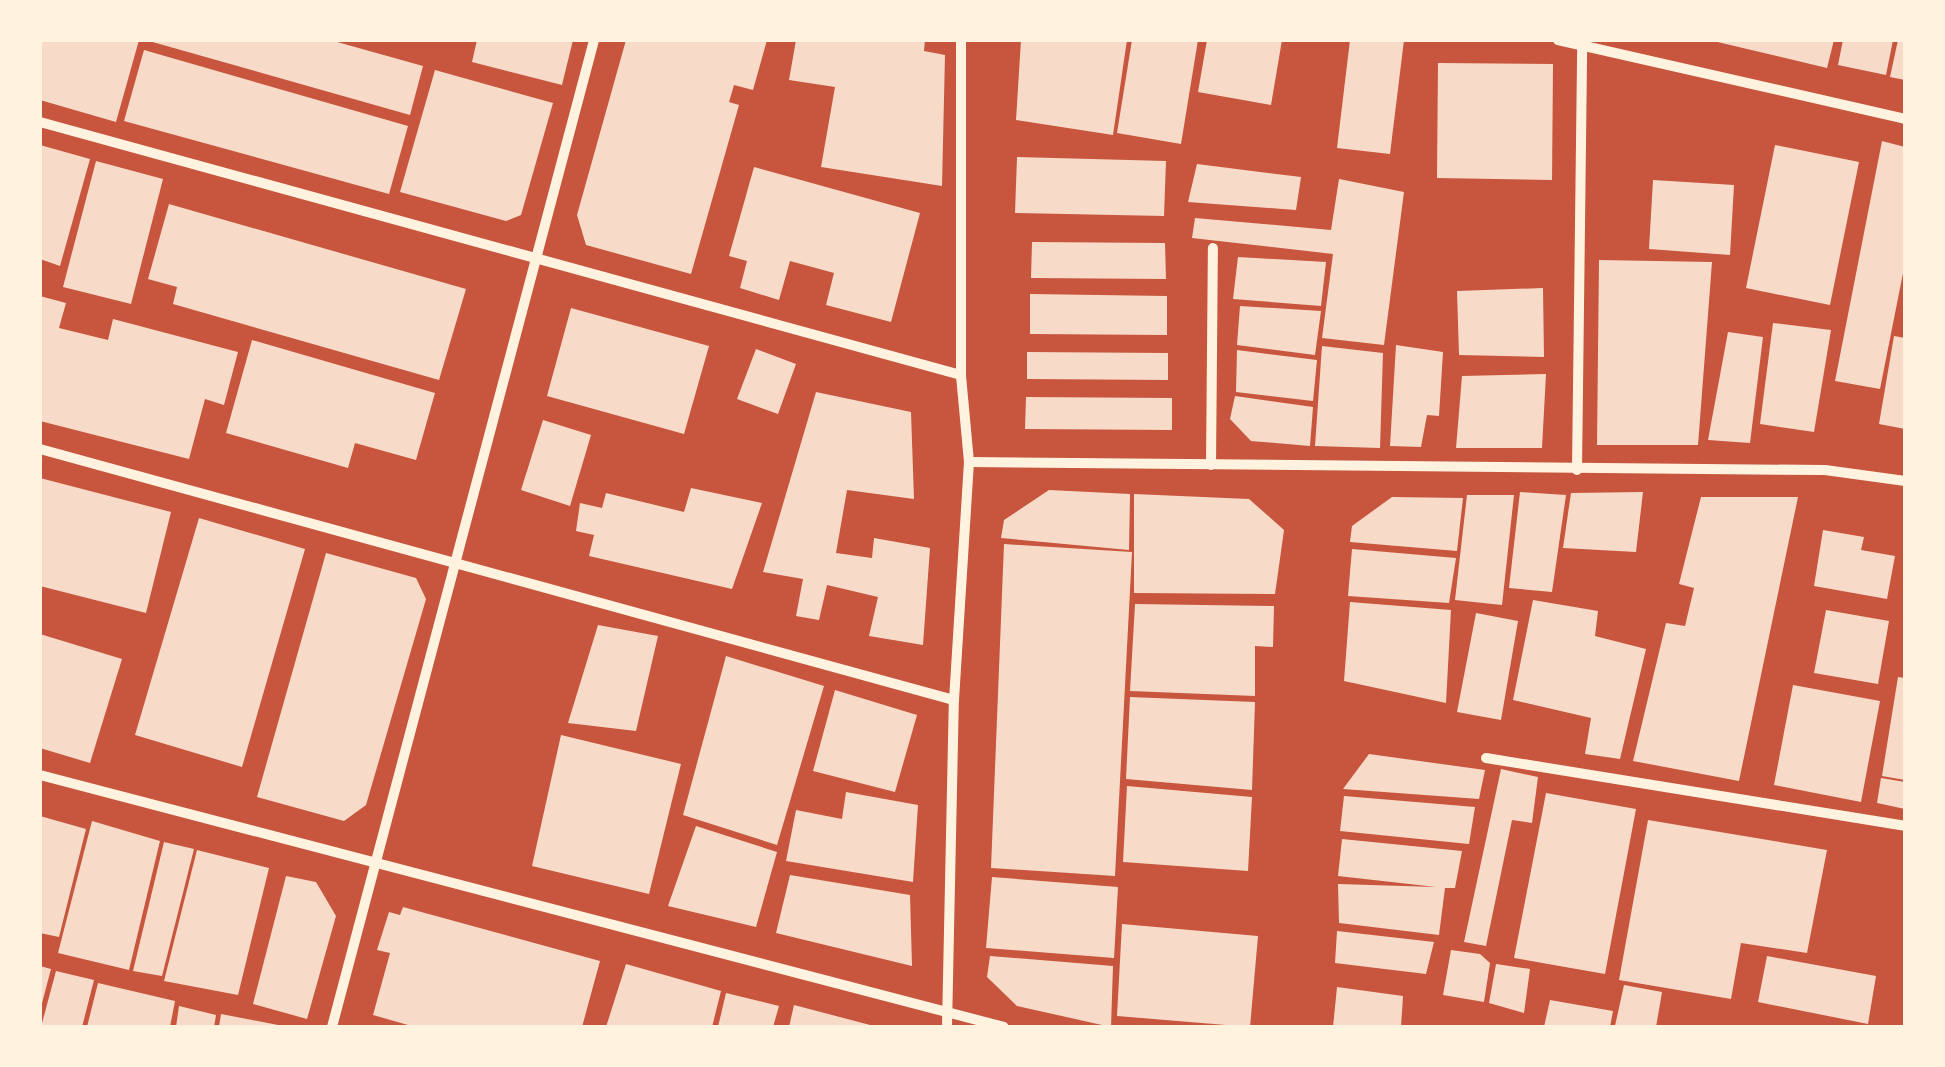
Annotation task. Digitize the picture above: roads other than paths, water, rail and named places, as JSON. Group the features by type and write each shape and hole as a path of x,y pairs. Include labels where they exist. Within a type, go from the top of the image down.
{"street":[{"path":"332,1027 594,40"},
{"path":"947,1027 954,700 969,462 961,376 961,40"},
{"path":"1558,40 1905,118"},
{"path":"1577,470 1582,46"},
{"path":"40,122 538,254 961,376"},
{"path":"1211,465 1212,248"},
{"path":"40,449 458,560 954,700"},
{"path":"969,462 1824,470 1905,482"},
{"path":"1486,758 1905,826"},
{"path":"40,775 376,859 1004,1027"}]}
